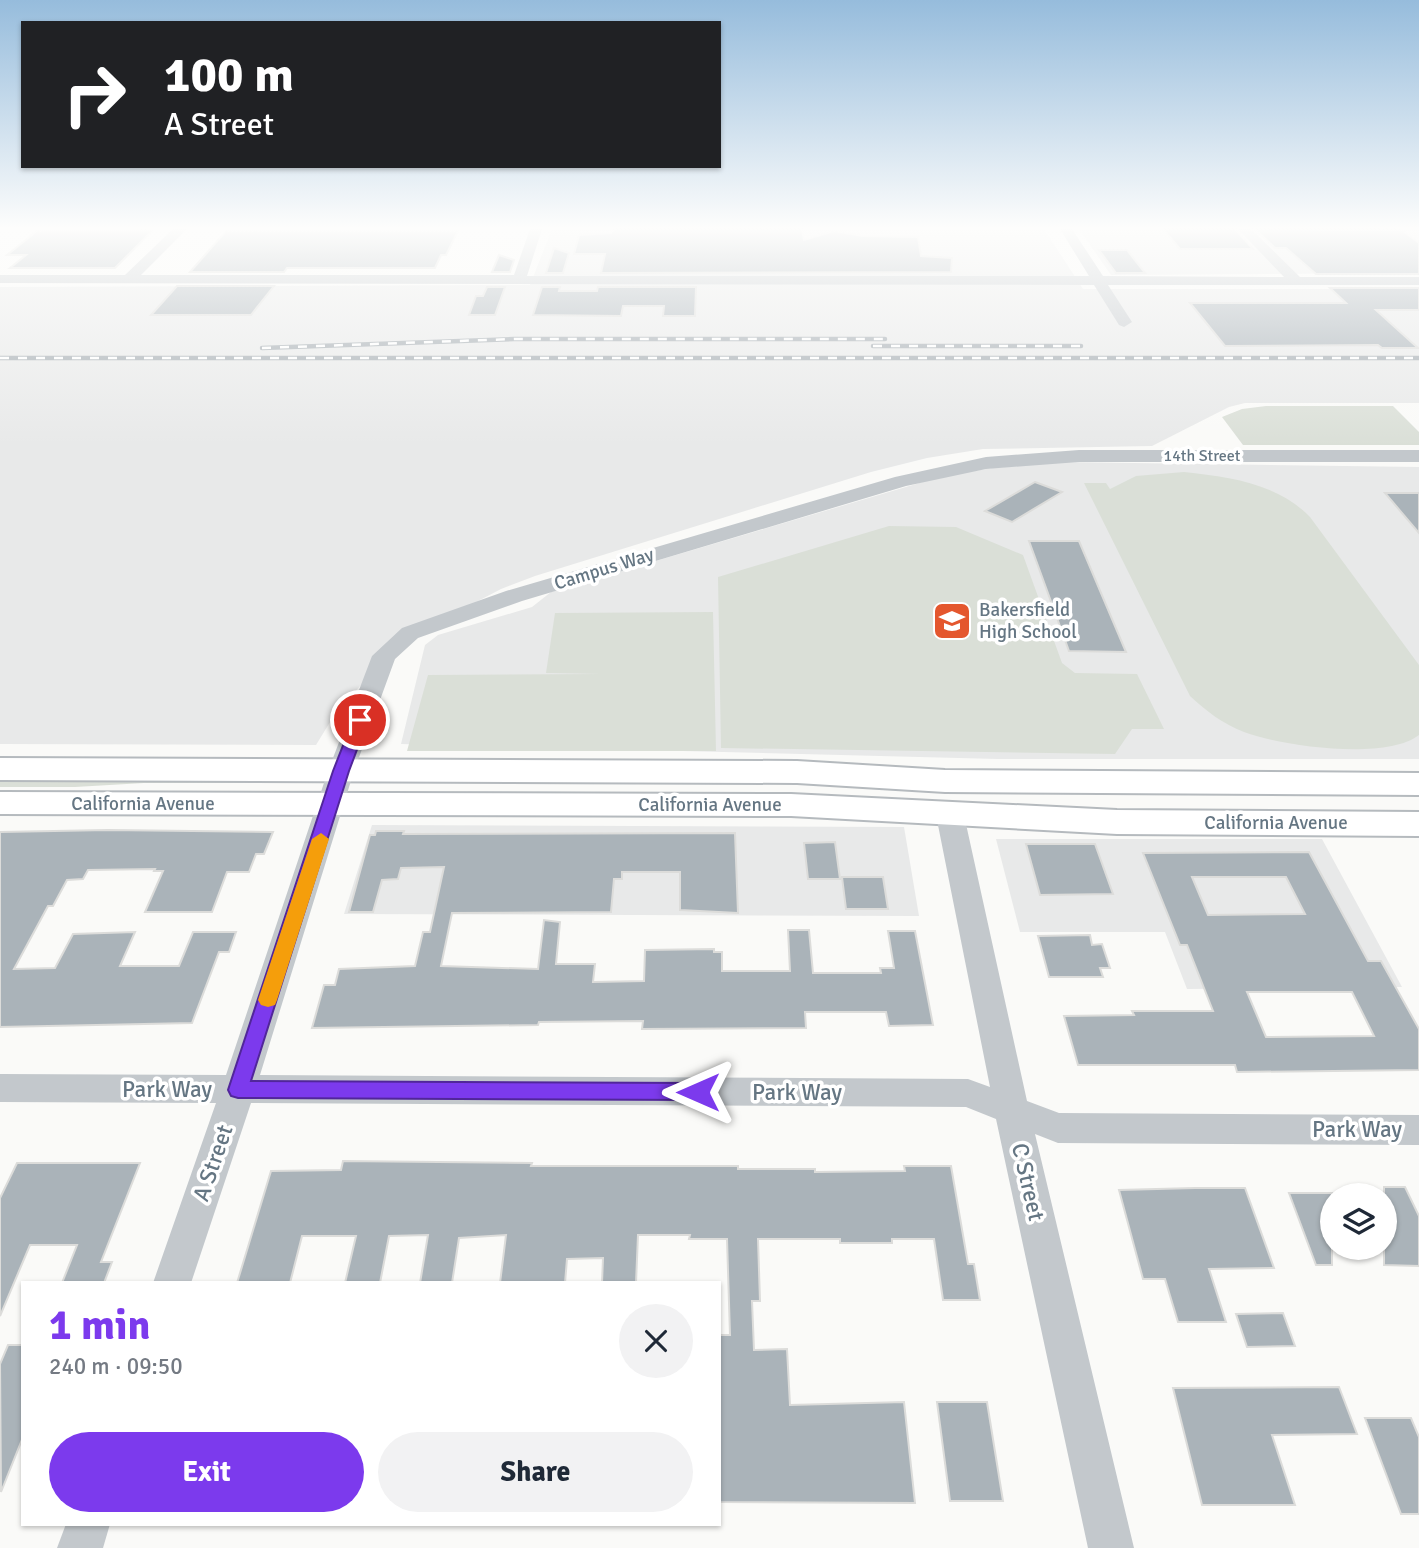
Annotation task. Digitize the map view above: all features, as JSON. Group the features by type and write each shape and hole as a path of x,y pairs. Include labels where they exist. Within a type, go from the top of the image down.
{"main road":[{"name":"California Avenue","path":"0,769 797,772 958,781 1419,784"},
{"name":"California Avenue","path":"0,803 791,805 1117,822 1419,824"}],"street":[{"path":"1111,301 1124,322"},
{"name":"14th Street","path":"986,463 1079,456 1419,456"},
{"name":"Campus Way","path":"332,804 341,771 384,656 410,633 514,596 836,500 935,473 986,463"},
{"name":"A Street","path":"173,1281 332,804"},
{"name":"C Street","path":"950,815 1012,1111 1111,1548"},
{"name":"Park Way","path":"0,1088 968,1093 1058,1128 1419,1130"},
{"path":"80,1548 87,1526"}],"shaded area":[{"path":"0,301 1419,301 1419,403 1245,403 1229,407 1152,446 983,449 927,458 871,472 535,576 501,589 434,624 379,665 335,714 316,745 0,744"},
{"path":"1266,406 1393,406 1419,432 1419,445 1243,445 1222,417 1242,409"},
{"name":"Bakersfield High School","path":"1064,462 1419,467 1419,759 998,759 401,744 425,645 438,635 532,607 551,592 943,476 993,468"},
{"path":"1184,472 1235,479 1267,489 1283,496 1310,517 1419,665 1419,735 1404,743 1359,749 1282,742 1229,725 1190,696 1084,483 1106,483 1110,489 1136,476"},
{"path":"889,526 956,527 1023,555 1062,663 1075,673 1137,674 1164,729 1132,729 1115,754 721,748 718,577"},
{"path":"713,612 716,751 407,751 428,675 601,674 546,673 555,613"},
{"path":"0,778 294,783 0,787"},
{"path":"372,825 904,827 919,916 344,914"},
{"path":"996,839 1322,839 1402,987 1187,989 1165,932 1020,932"}],"building":[{"path":"163,301 262,301 251,315 151,315"},
{"path":"474,301 500,301 495,315 469,315"},
{"path":"537,301 696,301 695,316 663,316 664,306 623,306 621,316 533,315"},
{"path":"1344,301 1419,301 1419,310 1376,310 1418,348 1382,348 1378,345 1225,346 1190,303 1346,303"},
{"path":"1035,482 1062,492 1012,522 985,511"},
{"path":"1385,493 1419,493 1419,533"},
{"path":"1029,541 1079,541 1126,652 1069,651"},
{"path":"376,831 404,831 403,834 735,833 738,913 680,910 680,872 622,872 622,879 614,879 611,912 452,913 441,966 538,969 544,920 560,922 556,964 595,964 593,982 644,981 645,950 714,949 714,952 722,952 722,971 790,971 788,930 809,930 813,973 881,973 880,968 894,968 888,931 915,931 933,1025 889,1026 886,1012 805,1012 806,1028 642,1029 643,1021 312,1028 324,985 335,985 339,969 415,966 423,932 430,932 444,867 401,868 398,879 382,880 373,912 349,912 370,835 375,835"},
{"path":"0,832 273,832 264,854 256,854 249,872 227,872 212,912 145,912 163,871 154,871 155,869 88,870 83,879 67,880 53,906 48,906 14,969 55,968 73,934 135,932 120,966 179,966 193,932 236,932 229,952 219,952 192,1023 0,1027"},
{"path":"835,842 840,879 808,879 804,843"},
{"path":"1026,844 1095,844 1113,894 1040,895"},
{"path":"1309,852 1368,961 1381,961 1419,1029 1419,1070 1237,1072 1235,1065 1078,1065 1064,1016 1134,1015 1132,1011 1213,1011 1187,945 1180,945 1143,853","holes":["1192,877 1286,877 1305,914 1208,915","1247,992 1352,992 1374,1036 1266,1037"]},
{"path":"842,877 883,877 888,909 846,909"},
{"path":"1090,935 1092,945 1102,944 1110,968 1100,968 1103,977 1049,977 1038,936"},
{"path":"343,1161 532,1163 531,1166 738,1166 738,1169 815,1169 815,1172 905,1171 904,1166 951,1166 968,1264 974,1264 980,1300 943,1300 934,1239 892,1239 892,1243 840,1243 840,1239 758,1239 760,1301 752,1301 754,1350 787,1349 790,1405 904,1402 915,1503 721,1502 721,1335 730,1335 727,1239 689,1239 690,1235 638,1235 636,1281 602,1281 603,1258 567,1259 565,1281 500,1281 506,1235 459,1238 452,1281 420,1281 428,1235 389,1236 380,1281 345,1281 356,1236 302,1236 291,1281 238,1281 271,1171 341,1170"},
{"path":"17,1163 140,1163 101,1262 112,1262 105,1281 63,1281 77,1245 30,1245 0,1316 0,1198"},
{"path":"1397,1187 1405,1187 1419,1216 1419,1266 1384,1265 1384,1260 1397,1260"},
{"path":"1245,1188 1274,1268 1209,1269 1226,1322 1178,1322 1165,1279 1143,1279 1119,1190"},
{"path":"1289,1193 1320,1193 1320,1260 1332,1260 1332,1265 1316,1265"},
{"path":"1283,1313 1295,1346 1247,1347 1236,1314"},
{"path":"8,1345 21,1345 21,1442 1,1492 0,1364"},
{"path":"1339,1387 1357,1434 1272,1435 1295,1505 1202,1505 1173,1388"},
{"path":"937,1402 987,1402 1003,1501 950,1501"},
{"path":"1365,1418 1411,1418 1419,1437 1419,1514 1401,1514"}],"railway":[{"path":"262,348 514,339 885,339"},
{"path":"873,346 1081,346"},
{"path":"0,358 1419,358"}],"slow traffic":[{"path":"268,1000 321,839"}],"place":[{"name":"Bakersfield High School","path":"952,621"}],"route":[{"path":"360,720 238,1090 698,1092"}]}
